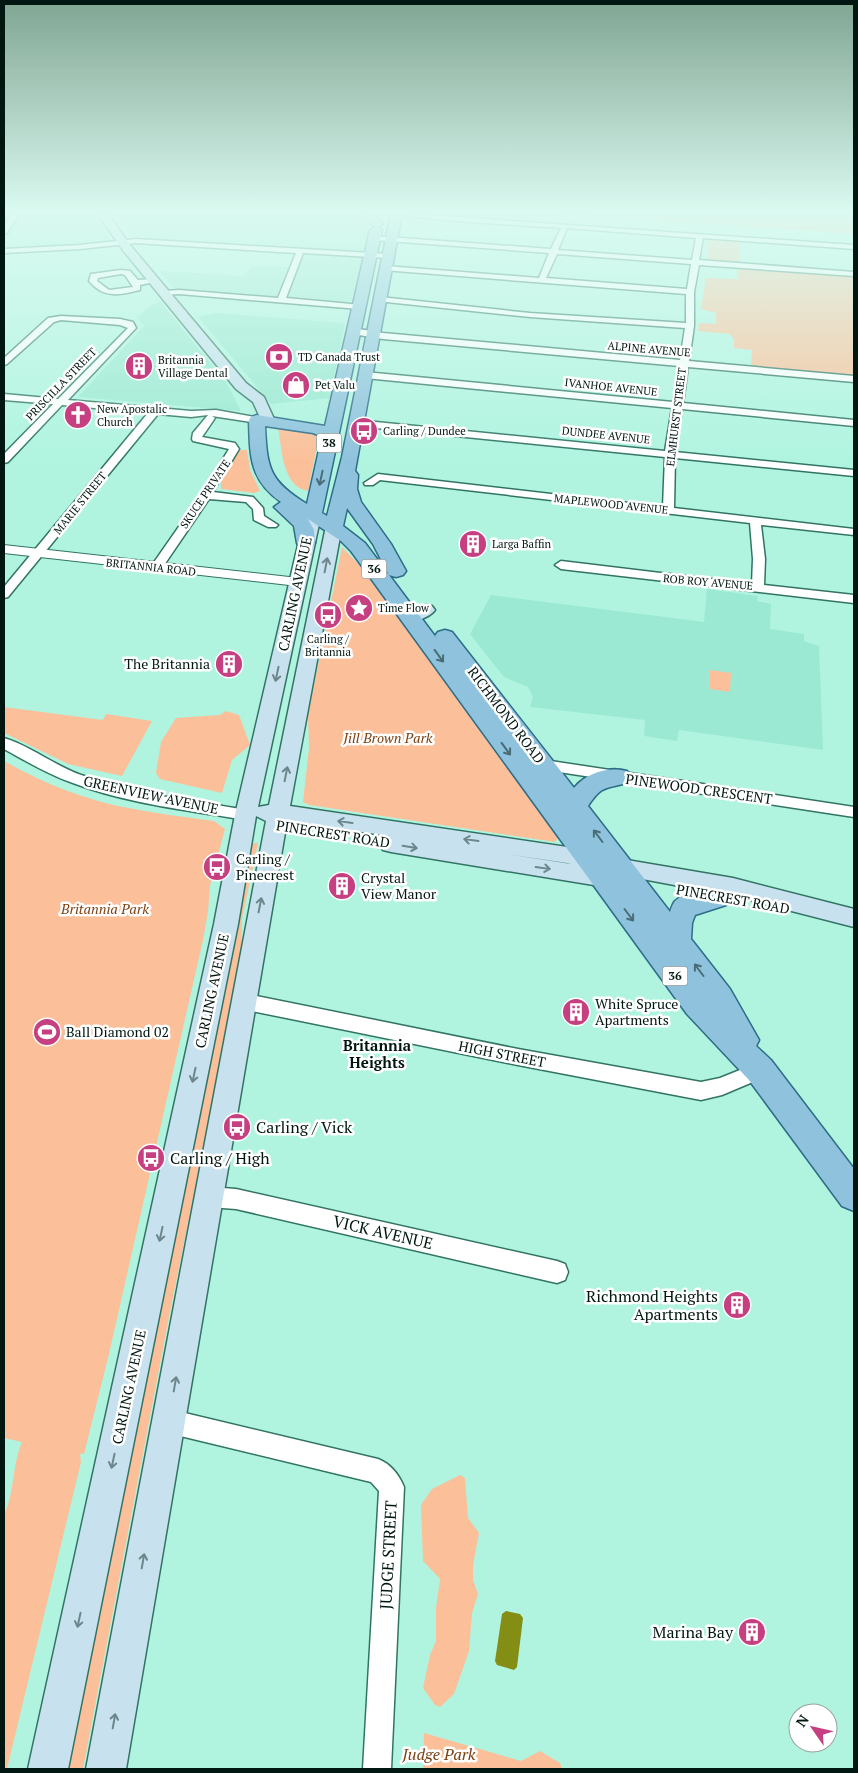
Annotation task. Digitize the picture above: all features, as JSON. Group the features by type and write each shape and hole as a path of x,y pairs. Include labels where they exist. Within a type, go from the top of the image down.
{"main road":[{"name":"RICHMOND ROAD","path":"167,296 241,386 262,421 274,471 290,490 314,510"},
{"name":"CARLING AVENUE","path":"48,1769 226,924 246,815 361,296"},
{"name":"CARLING AVENUE","path":"106,1769 209,1197 242,1001 381,296"},
{"path":"305,426 322,422 335,413"},
{"name":"RICHMOND ROAD","path":"262,421 261,464 270,485 314,510 361,533 396,571 418,614 610,871 698,1005 760,1070 854,1195"},
{"path":"262,421 305,426 324,432 329,440"},
{"path":"350,457 348,489 352,502 382,544 396,571"},
{"path":"270,485 278,502 303,524 306,530 306,543"},
{"name":"RICHMOND ROAD","path":"335,521 418,614 544,765 575,806 610,871 678,942 720,998 760,1070"},
{"path":"575,806 587,786 593,782 605,778 619,777"},
{"name":"PINECREST ROAD","path":"246,815 610,871 733,887 854,918"},
{"name":"PINECREST ROAD","path":"610,871 717,898 854,918"},
{"path":"678,942 678,923 684,908 717,898"}],"street":[{"path":"221,296 359,307"},
{"path":"281,301 283,296"},
{"name":"ELMHURST STREET","path":"668,510 670,454 690,326 690,296"},
{"path":"380,300 530,315 690,326"},
{"name":"PRISCILLA STREET","path":"4,362 52,320 61,318 130,324 132,328 4,460"},
{"name":"ALPINE AVENUE","path":"353,331 854,379"},
{"name":"IVANHOE AVENUE","path":"365,375 854,423"},
{"path":"4,397 191,414 201,412 233,415 262,421"},
{"name":"MARIE STREET","path":"4,594 39,554 155,411"},
{"path":"191,414 197,417 262,421"},
{"name":"SKUCE PRIVATE","path":"156,568 233,452 234,447 231,445 197,439 197,435 210,418"},
{"name":"DUNDEE AVENUE","path":"356,423 854,472"},
{"name":"MAPLEWOOD AVENUE","path":"369,484 378,477 854,532"},
{"path":"206,495 249,499 258,508 258,518 272,525"},
{"path":"755,521 759,559 758,586"},
{"name":"BRITANNIA ROAD","path":"4,550 298,582"},
{"name":"ROB ROY AVENUE","path":"561,565 700,582 758,586 854,599"},
{"name":"GREENVIEW AVENUE","path":"4,743 57,771 86,783 246,815"},
{"name":"PINEWOOD CRESCENT","path":"544,765 854,812"},
{"name":"HIGH STREET","path":"242,1001 518,1057 701,1091 722,1086 760,1070"},
{"name":"VICK AVENUE","path":"209,1197 236,1199 557,1272"},
{"name":"JUDGE STREET","path":"168,1421 378,1471 392,1488 377,1769"}],"shaded area":[{"path":"264,296 352,296 351,301"},
{"path":"160,301 227,384 241,411 78,397 143,327 144,325 137,318 150,306"},
{"path":"216,313 345,323 330,398 271,404 198,317"},
{"path":"707,589 758,596 757,601 771,604 770,629 804,634 804,641 819,646 823,750 679,730 677,741 644,736 645,720 530,707 533,697 528,687 504,677 470,634 491,595 704,622"},
{"path":"506,1611 520,1614 523,1618 517,1667 514,1670 497,1665 495,1661 502,1614"}],"green space":[{"path":"703,296 854,296 854,376 753,366 751,365 752,350 734,348 734,340 730,334 698,331 699,323 716,324 716,313 701,309"},
{"path":"278,428 317,431 319,437 308,491 299,488 288,475 282,456"},
{"path":"237,450 247,450 250,470 260,491 254,493 221,489 221,479"},
{"name":"Jill Brown Park","path":"342,547 365,571 559,837 555,842 309,805 303,802 309,748 308,715"},
{"path":"710,670 731,673 730,692 710,689"},
{"path":"4,707 103,720 106,714 152,721 122,776 68,764 4,733"},
{"path":"226,711 239,715 250,745 232,760 222,793 160,779 156,773 161,742 176,718 220,715"},
{"name":"Britannia Park","path":"4,761 35,777 83,796 117,806 214,821 225,829 210,886 203,940 109,1354 84,1454 80,1454 81,1462 7,1769 4,1769 4,1515 8,1506 22,1442 4,1438"},
{"path":"254,843 258,843 242,919 241,960 169,1317 83,1769 65,1769 249,848"},
{"path":"460,1475 465,1478 468,1518 479,1533 473,1565 473,1580 478,1594 472,1613 469,1651 454,1694 440,1707 435,1705 423,1688 430,1655 436,1641 436,1608 440,1579 423,1561 421,1505 432,1489"},
{"name":"Judge Park","path":"424,1733 521,1761 540,1751 560,1763 562,1769 423,1769"}],"place":[{"name":"TD Canada Trust","path":"279,357"},
{"name":"Britannia Village Dental","path":"139,366"},
{"name":"Pet Valu","path":"296,385"},
{"name":"New Apostalic Church","path":"78,415"},
{"name":"Carling / Dundee","path":"364,431"},
{"name":"Larga Baffin","path":"473,544"},
{"name":"Time Flow","path":"359,608"},
{"name":"Carling / Britannia","path":"328,615"},
{"name":"The Britannia","path":"229,664"},
{"name":"Carling / Pinecrest","path":"217,867"},
{"name":"Crystal View Manor","path":"342,886"},
{"name":"White Spruce Apartments","path":"576,1012"},
{"name":"Ball Diamond 02","path":"47,1032"},
{"name":"Carling / Vick","path":"237,1127"},
{"name":"Carling / High","path":"151,1158"},
{"name":"Richmond Heights Apartments","path":"737,1305"},
{"name":"Marina Bay","path":"752,1632"}],"district":[{"name":"Britannia Heights","path":"377,1054"}]}
